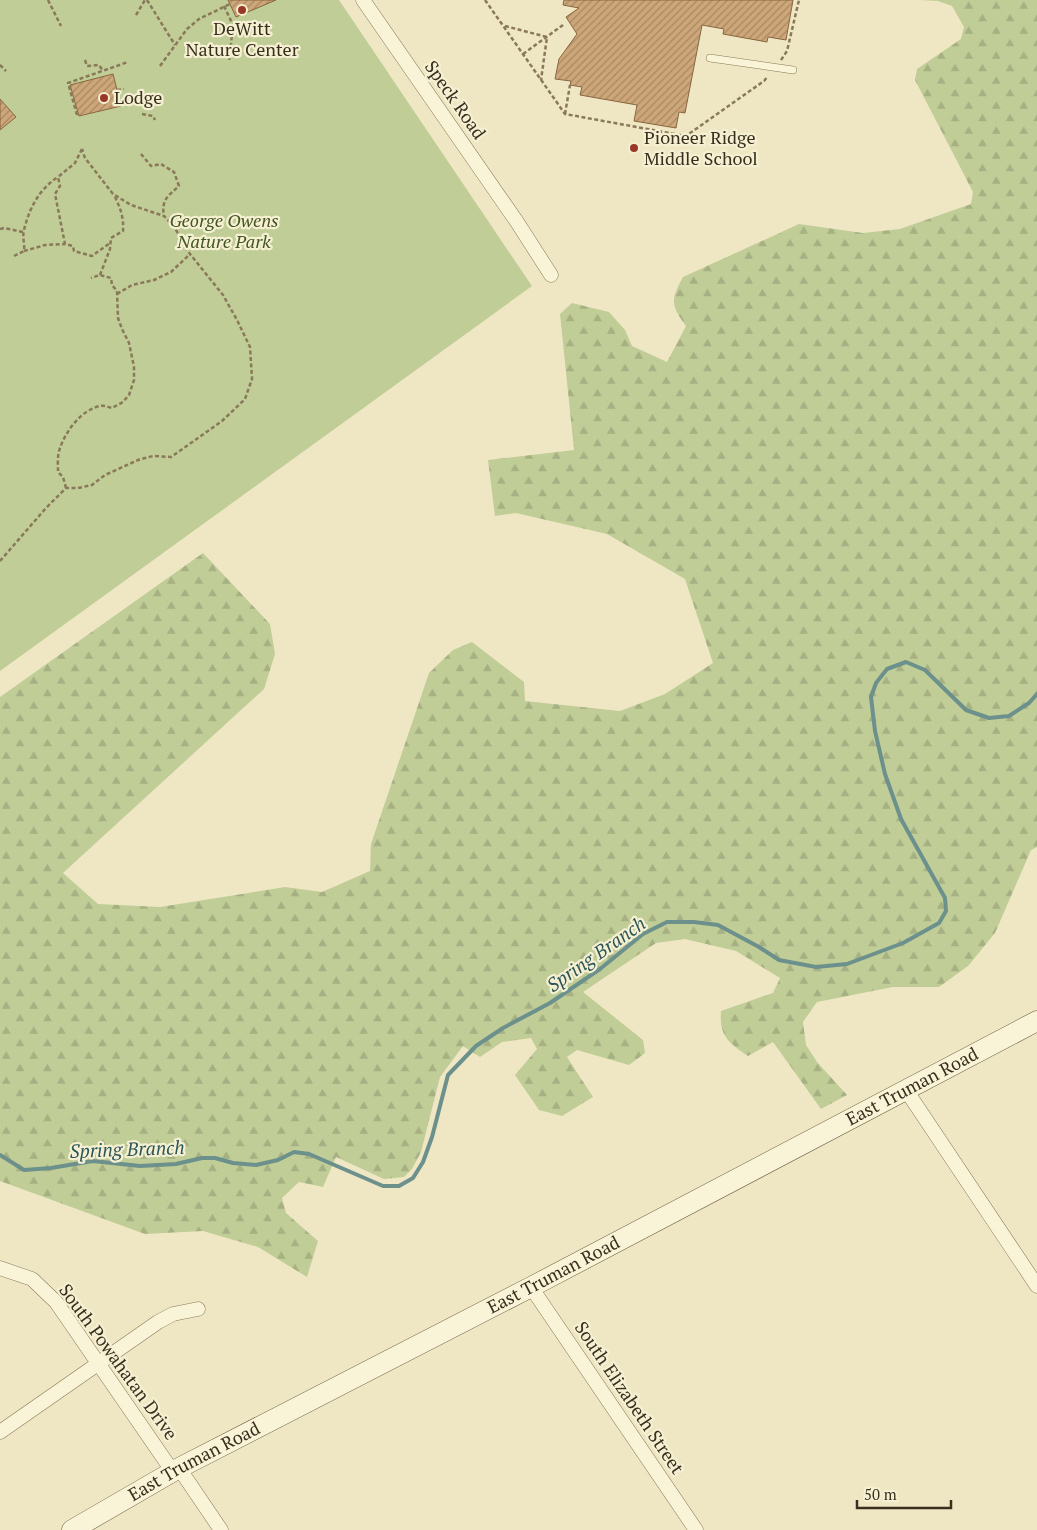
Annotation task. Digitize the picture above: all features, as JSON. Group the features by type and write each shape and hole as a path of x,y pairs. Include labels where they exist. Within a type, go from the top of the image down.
{"main road":[{"name":"East Truman Road","path":"72,1530 176,1470 531,1287 1037,1021"}],"street":[{"name":"Speck Road","path":"363,0 517,222 551,275"},
{"path":"906,1090 1037,1286"},
{"name":"South Powahatan Drive","path":"0,1268 32,1279 56,1302 98,1363 221,1530"},
{"name":"South Elizabeth Street","path":"531,1287 696,1530"},
{"path":"0,1432 158,1322 173,1314 198,1309"}],"lane":[{"path":"710,58 793,70"}],"path":[{"path":"48,0 61,26"},
{"path":"136,15 146,0 175,45"},
{"path":"487,1 565,114 686,136 764,81 775,68 787,51 799,0"},
{"path":"160,66 187,29 199,19 230,4"},
{"path":"224,6 233,25 229,62"},
{"path":"523,54 563,25"},
{"path":"503,26 547,37"},
{"path":"541,80 547,37"},
{"path":"85,60 87,66 99,66 102,71"},
{"path":"77,115 68,83 128,62"},
{"path":"0,65 6,71"},
{"path":"565,114 570,85"},
{"path":"117,90 124,89"},
{"path":"142,114 153,116 155,120"},
{"path":"24,251 23,232 40,192 48,183 75,163 82,149 85,158 113,194 120,207 124,222 123,231 111,238 100,275"},
{"path":"0,561 66,488 92,485 105,475 138,460 153,456 171,457 222,422 245,399 252,380 250,347 223,295 190,254 164,216 162,207 168,196 179,186 174,172 161,164 151,166 141,154"},
{"path":"58,177 60,186 55,194 65,244"},
{"path":"113,194 131,205 164,216"},
{"path":"0,229 4,228 23,232"},
{"path":"14,256 24,251 45,246 65,244 73,246 74,251 92,256 110,243"},
{"path":"117,294 132,285 154,280 171,272 190,254"},
{"path":"66,488 64,477 58,472 58,458 59,449 72,425 89,411 102,405 112,408 123,402 129,395 134,380 133,356 118,318 117,291 112,286 111,278 100,275 91,278"}],"green space":[{"name":"George Owens Nature Park","path":"0,0 339,0 532,286 0,671"},
{"path":"919,0 1037,0 1037,847 1031,850 995,933 968,966 939,987 893,987 817,1002 803,1022 806,1045 817,1062 847,1095 821,1109 773,1042 748,1056 731,1043 722,1027 721,1011 773,993 780,978 736,951 685,939 656,943 583,992 643,1040 645,1053 629,1065 577,1050 567,1057 593,1097 562,1116 539,1110 515,1075 537,1049 531,1038 502,1042 480,1057 463,1046 440,1077 421,1152 412,1169 404,1177 384,1179 336,1157 323,1187 299,1182 282,1198 286,1213 318,1241 307,1277 258,1247 203,1231 145,1234 0,1181 0,697 203,553 270,624 275,654 264,689 63,873 98,904 160,907 285,887 322,892 370,871 371,844 429,673 453,650 472,642 524,682 525,701 620,711 665,694 713,663 685,579 607,534 516,513 495,516 488,460 574,450 560,314 572,303 609,312 625,330 632,346 667,362 686,326 677,313 674,303 676,292 683,277 799,224 863,233 900,229 971,204 973,192 915,80 917,69 961,39 964,27 952,6 938,1"}],"building":[{"name":"DeWitt Nature Center","path":"228,0 276,0 236,17"},
{"name":"Pioneer Ridge Middle School","path":"564,0 793,0 786,40 768,37 767,42 723,34 724,29 702,25 685,113 679,112 676,128 634,121 637,105 580,95 582,87 570,85 571,81 555,79 559,59 577,34 566,17 579,8 563,5"},
{"name":"Lodge","path":"113,74 121,106 79,116 70,85"},
{"path":"0,99 16,117 0,130"}],"waterway":[{"name":"Spring Branch","path":"0,1155 24,1170 51,1168 93,1161 140,1166 176,1164 202,1158 215,1158 233,1163 256,1165 278,1160 294,1152 309,1154 383,1186 399,1186 413,1178 423,1162 432,1137 448,1075 476,1046 503,1028 550,1003 600,969 643,934 667,922 694,922 718,925 779,960 816,967 847,964 903,943 939,923 946,911 945,898 901,819 885,774 875,731 871,697 876,683 887,669 906,662 925,670 966,710 989,718 1009,716 1029,703 1037,694"}],"place":[{"name":"DeWitt Nature Center","path":"242,10"},
{"name":"Lodge","path":"104,98"},
{"name":"Pioneer Ridge Middle School","path":"634,148"}]}
